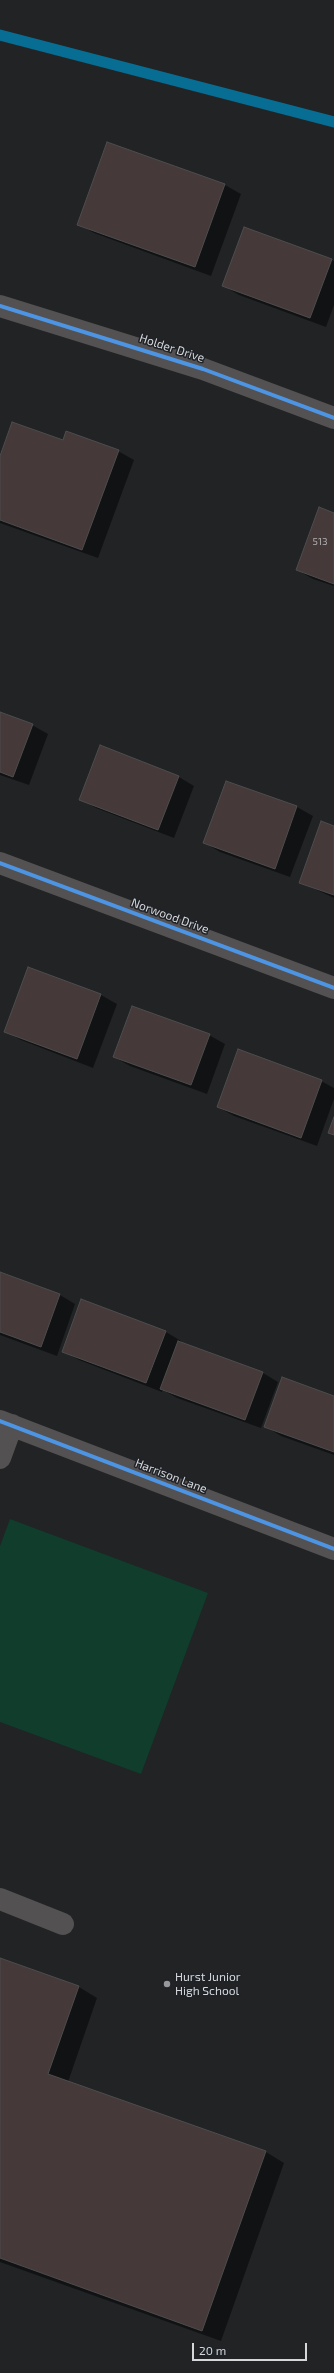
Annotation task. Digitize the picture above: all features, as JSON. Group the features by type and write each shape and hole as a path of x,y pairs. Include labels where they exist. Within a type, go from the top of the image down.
{"street":[{"name":"Holder Drive","path":"0,306 203,369 334,418"},
{"name":"Norwood Drive","path":"0,863 334,988"},
{"path":"0,1458 6,1423"},
{"name":"Harrison Lane","path":"6,1423 334,1549"},
{"path":"0,1899 63,1924"}],"green space":[{"path":"10,1519 208,1593 141,1774 0,1722 0,1546"}],"building":[{"path":"107,142 225,184 195,267 77,225"},
{"path":"244,227 332,259 310,318 222,286"},
{"path":"12,422 63,440 66,431 119,450 82,550 0,520 0,456"},
{"path":"319,507 334,513 334,584 296,570"},
{"path":"0,712 33,724 13,777 0,772"},
{"path":"100,745 179,776 158,830 79,800"},
{"path":"226,781 297,806 275,869 203,843"},
{"path":"321,821 334,826 334,895 299,883"},
{"path":"28,967 101,994 77,1059 4,1032"},
{"path":"132,1006 210,1034 191,1085 113,1057"},
{"path":"238,1049 322,1080 301,1138 217,1107"},
{"path":"334,1117 334,1135 328,1133"},
{"path":"0,1272 60,1294 41,1347 0,1332"},
{"path":"81,1299 166,1331 146,1383 62,1352"},
{"path":"178,1341 263,1372 245,1420 160,1389"},
{"path":"282,1377 334,1396 334,1452 264,1427"},
{"path":"0,1958 79,1986 48,2074 266,2151 202,2331 0,2258"}],"waterway":[{"path":"0,35 334,122"}],"cycle path":[{"path":"0,306 203,369 334,418"},
{"path":"0,863 334,988"},
{"path":"0,1421 334,1549"}],"place":[{"name":"Hurst Junior High School","path":"167,1984"}]}
